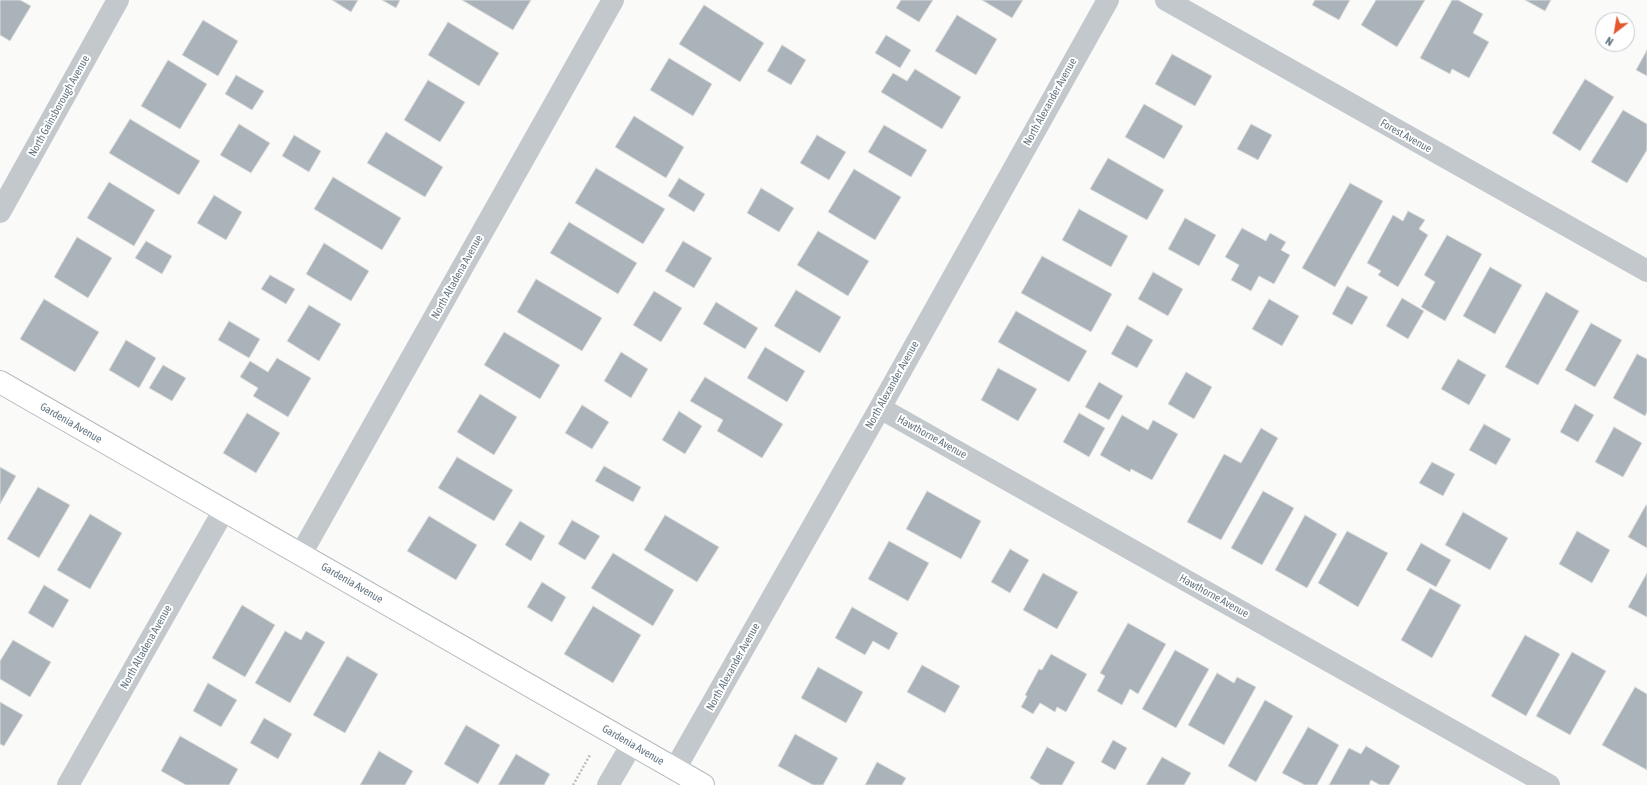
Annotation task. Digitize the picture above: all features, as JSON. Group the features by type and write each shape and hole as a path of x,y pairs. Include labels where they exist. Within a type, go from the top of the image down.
{"street":[{"name":"North Gainsborough Avenue","path":"0,212 118,0"},
{"name":"North Altadena Avenue","path":"301,554 613,0"},
{"name":"North Alexander Avenue","path":"675,769 880,408 1108,0"},
{"name":"Forest Avenue","path":"1166,0 1647,271"},
{"name":"Gardenia Avenue","path":"0,382 704,785"},
{"name":"Hawthorne Avenue","path":"880,408 1549,785"},
{"name":"North Altadena Avenue","path":"68,785 224,510"},
{"path":"608,785 632,744"}],"path":[{"path":"573,785 590,755"}],"building":[{"path":"0,0 20,0 31,6 10,41 0,35"},
{"path":"332,0 358,0 351,12"},
{"path":"382,0 400,0 396,8"},
{"path":"462,0 531,0 513,30"},
{"path":"901,0 933,0 919,22 896,8"},
{"path":"982,0 1023,0 1012,18"},
{"path":"1315,0 1350,0 1339,20 1312,5"},
{"path":"1376,0 1425,0 1397,47 1361,25"},
{"path":"1452,0 1458,0 1483,14 1473,33 1489,42 1469,78 1452,69 1450,74 1420,58"},
{"path":"1525,0 1551,0 1545,11"},
{"path":"704,5 764,43 740,82 679,44"},
{"path":"957,15 997,39 976,75 935,51"},
{"path":"203,20 238,41 218,76 182,55"},
{"path":"448,22 499,53 479,86 428,55"},
{"path":"886,35 911,50 900,68 875,53"},
{"path":"782,45 806,60 791,85 767,71"},
{"path":"1647,50 1647,76 1636,70"},
{"path":"1172,54 1212,76 1195,106 1155,84"},
{"path":"669,58 712,84 693,116 650,90"},
{"path":"168,60 207,84 180,129 141,106"},
{"path":"915,69 961,97 942,129 881,92 893,73 907,81"},
{"path":"236,75 264,91 252,110 225,94"},
{"path":"1585,79 1614,97 1580,151 1552,133"},
{"path":"428,80 465,102 440,142 404,120"},
{"path":"1144,104 1183,126 1164,159 1125,137"},
{"path":"1623,110 1647,124 1647,150 1627,183 1591,162"},
{"path":"634,116 684,147 666,178 615,147"},
{"path":"130,119 200,161 179,195 109,153"},
{"path":"239,124 270,143 251,173 220,155"},
{"path":"1251,124 1272,135 1258,160 1237,149"},
{"path":"884,125 927,150 911,177 868,152"},
{"path":"386,132 443,167 425,197 367,163"},
{"path":"294,135 321,151 309,172 282,156"},
{"path":"817,135 846,152 829,180 800,163"},
{"path":"1108,158 1164,190 1147,220 1090,189"},
{"path":"596,168 665,209 643,244 575,203"},
{"path":"854,169 901,197 875,240 828,212"},
{"path":"333,177 401,218 382,250 314,209"},
{"path":"679,178 705,194 694,212 668,196"},
{"path":"109,182 155,210 134,246 87,218"},
{"path":"1350,183 1383,201 1335,287 1302,268"},
{"path":"761,188 794,208 779,232 747,213"},
{"path":"214,195 242,212 226,240 197,223"},
{"path":"1079,209 1128,236 1111,267 1062,240"},
{"path":"1408,211 1425,220 1419,229 1428,235 1398,287 1378,275 1381,271 1367,263 1393,215 1403,221"},
{"path":"1185,218 1216,235 1199,266 1168,249"},
{"path":"569,222 637,263 618,294 550,253"},
{"path":"1242,228 1266,241 1270,233 1286,242 1281,250 1290,255 1274,284 1259,276 1251,291 1231,280 1239,265 1225,257"},
{"path":"818,231 869,261 848,296 797,265"},
{"path":"1447,235 1482,254 1445,321 1421,307 1435,282 1424,275"},
{"path":"77,237 112,258 88,298 54,277"},
{"path":"146,241 172,256 162,274 135,258"},
{"path":"683,241 712,258 694,288 665,271"},
{"path":"324,243 369,271 351,301 306,274"},
{"path":"1042,256 1112,294 1091,332 1021,293"},
{"path":"1490,267 1522,285 1495,334 1463,316"},
{"path":"1153,272 1183,289 1168,316 1138,299"},
{"path":"270,275 295,289 286,304 261,289"},
{"path":"536,279 602,318 582,351 517,312"},
{"path":"1347,286 1368,297 1352,325 1332,314"},
{"path":"796,290 841,317 820,353 774,326"},
{"path":"654,291 682,308 661,342 633,325"},
{"path":"1546,292 1579,311 1538,385 1505,367"},
{"path":"1402,298 1424,311 1408,339 1386,326"},
{"path":"44,299 99,332 75,372 20,339"},
{"path":"1269,299 1299,316 1282,346 1252,329"},
{"path":"716,302 758,328 745,349 703,324"},
{"path":"309,305 341,324 319,361 287,341"},
{"path":"1016,311 1087,351 1069,382 998,342"},
{"path":"229,321 260,339 249,358 218,340"},
{"path":"1591,323 1622,340 1595,387 1565,370"},
{"path":"1127,325 1153,340 1137,368 1111,354"},
{"path":"504,332 560,365 540,399 484,365"},
{"path":"126,340 156,358 139,388 109,370"},
{"path":"765,347 805,371 787,402 747,378"},
{"path":"621,352 648,369 631,398 604,381"},
{"path":"1637,354 1647,359 1647,412 1645,416 1613,398"},
{"path":"277,358 311,378 288,417 253,396 258,388 240,377 250,361 268,372"},
{"path":"1458,359 1486,375 1469,405 1441,389"},
{"path":"163,365 186,378 172,401 149,388"},
{"path":"998,368 1037,389 1018,421 981,400"},
{"path":"1186,372 1212,387 1194,419 1168,404"},
{"path":"705,377 783,424 762,458 717,431 723,420 690,401"},
{"path":"1099,382 1123,396 1109,420 1085,407"},
{"path":"480,394 517,417 494,455 457,432"},
{"path":"1575,404 1594,415 1578,442 1560,432"},
{"path":"582,405 609,422 592,449 565,433"},
{"path":"679,411 702,426 685,454 662,440"},
{"path":"247,413 280,433 256,473 223,453"},
{"path":"1079,413 1105,428 1089,457 1063,442"},
{"path":"1122,415 1148,430 1153,420 1178,434 1152,480 1131,469 1130,472 1100,455"},
{"path":"1484,424 1511,439 1496,465 1469,450"},
{"path":"1614,427 1642,443 1623,477 1595,462"},
{"path":"1261,428 1278,438 1221,540 1187,522 1224,454 1241,463"},
{"path":"457,457 513,490 494,521 438,488"},
{"path":"1432,462 1455,474 1443,496 1419,483"},
{"path":"604,466 641,487 633,502 595,481"},
{"path":"0,467 16,476 0,504"},
{"path":"38,487 70,505 39,558 7,539"},
{"path":"927,491 981,521 961,559 906,529"},
{"path":"1263,491 1294,508 1262,565 1231,548"},
{"path":"1646,505 1647,506 1647,548 1628,537"},
{"path":"1463,512 1508,538 1490,570 1445,545"},
{"path":"90,514 122,533 90,589 57,570"},
{"path":"665,515 719,547 697,582 644,550"},
{"path":"1305,515 1337,534 1307,588 1275,570"},
{"path":"429,516 477,545 456,580 407,551"},
{"path":"572,520 600,536 585,560 558,544"},
{"path":"520,521 545,536 531,561 505,545"},
{"path":"1347,531 1388,553 1358,607 1318,583"},
{"path":"1577,531 1610,550 1592,583 1559,564"},
{"path":"889,541 929,563 908,601 868,579"},
{"path":"1421,543 1451,560 1436,587 1406,570"},
{"path":"1010,549 1029,560 1010,593 991,582"},
{"path":"613,553 674,590 653,626 591,588"},
{"path":"1043,573 1078,592 1057,629 1023,610"},
{"path":"1647,573 1647,617 1628,607"},
{"path":"542,582 566,597 552,622 527,607"},
{"path":"44,585 69,600 53,628 28,613"},
{"path":"1430,588 1461,605 1432,658 1401,640"},
{"path":"242,605 275,625 245,677 212,658"},
{"path":"593,606 641,635 613,683 564,654"},
{"path":"852,607 898,633 889,650 873,641 865,655 835,638"},
{"path":"1128,623 1166,644 1138,694 1130,689 1122,705 1097,691 1105,676 1100,673"},
{"path":"285,631 301,640 306,631 325,642 290,703 255,683"},
{"path":"1525,635 1560,654 1526,716 1491,696"},
{"path":"13,640 51,662 30,697 0,679 0,661"},
{"path":"1175,650 1209,669 1176,728 1142,709"},
{"path":"1572,652 1606,671 1570,735 1536,716"},
{"path":"1051,654 1087,674 1066,712 1057,707 1055,712 1040,703 1033,714 1021,707 1027,696 1025,695 1039,669 1042,670"},
{"path":"347,656 378,674 345,733 313,715"},
{"path":"922,665 960,686 945,713 907,692"},
{"path":"818,667 863,692 846,723 801,698"},
{"path":"1217,673 1234,683 1237,677 1256,687 1224,745 1188,725"},
{"path":"208,683 237,700 221,727 193,711"},
{"path":"1635,687 1647,694 1647,770 1602,745"},
{"path":"1265,700 1293,716 1256,782 1228,766"},
{"path":"0,702 23,715 4,746 0,744"},
{"path":"264,718 292,734 278,759 250,743"},
{"path":"466,725 500,745 478,784 444,764"},
{"path":"1308,727 1339,745 1317,785 1305,785 1282,773"},
{"path":"795,734 838,758 823,785 813,785 778,766"},
{"path":"180,736 238,769 229,785 186,785 161,771"},
{"path":"1113,740 1127,748 1115,770 1101,762"},
{"path":"1366,746 1400,766 1389,785 1380,785 1371,780 1369,785 1329,785 1349,748 1361,754"},
{"path":"1047,747 1075,762 1062,785 1041,785 1030,778"},
{"path":"379,751 413,771 405,785 360,785"},
{"path":"516,754 550,774 544,785 498,785"},
{"path":"1162,757 1191,773 1184,785 1146,785"},
{"path":"877,762 906,778 902,785 865,785"}]}
